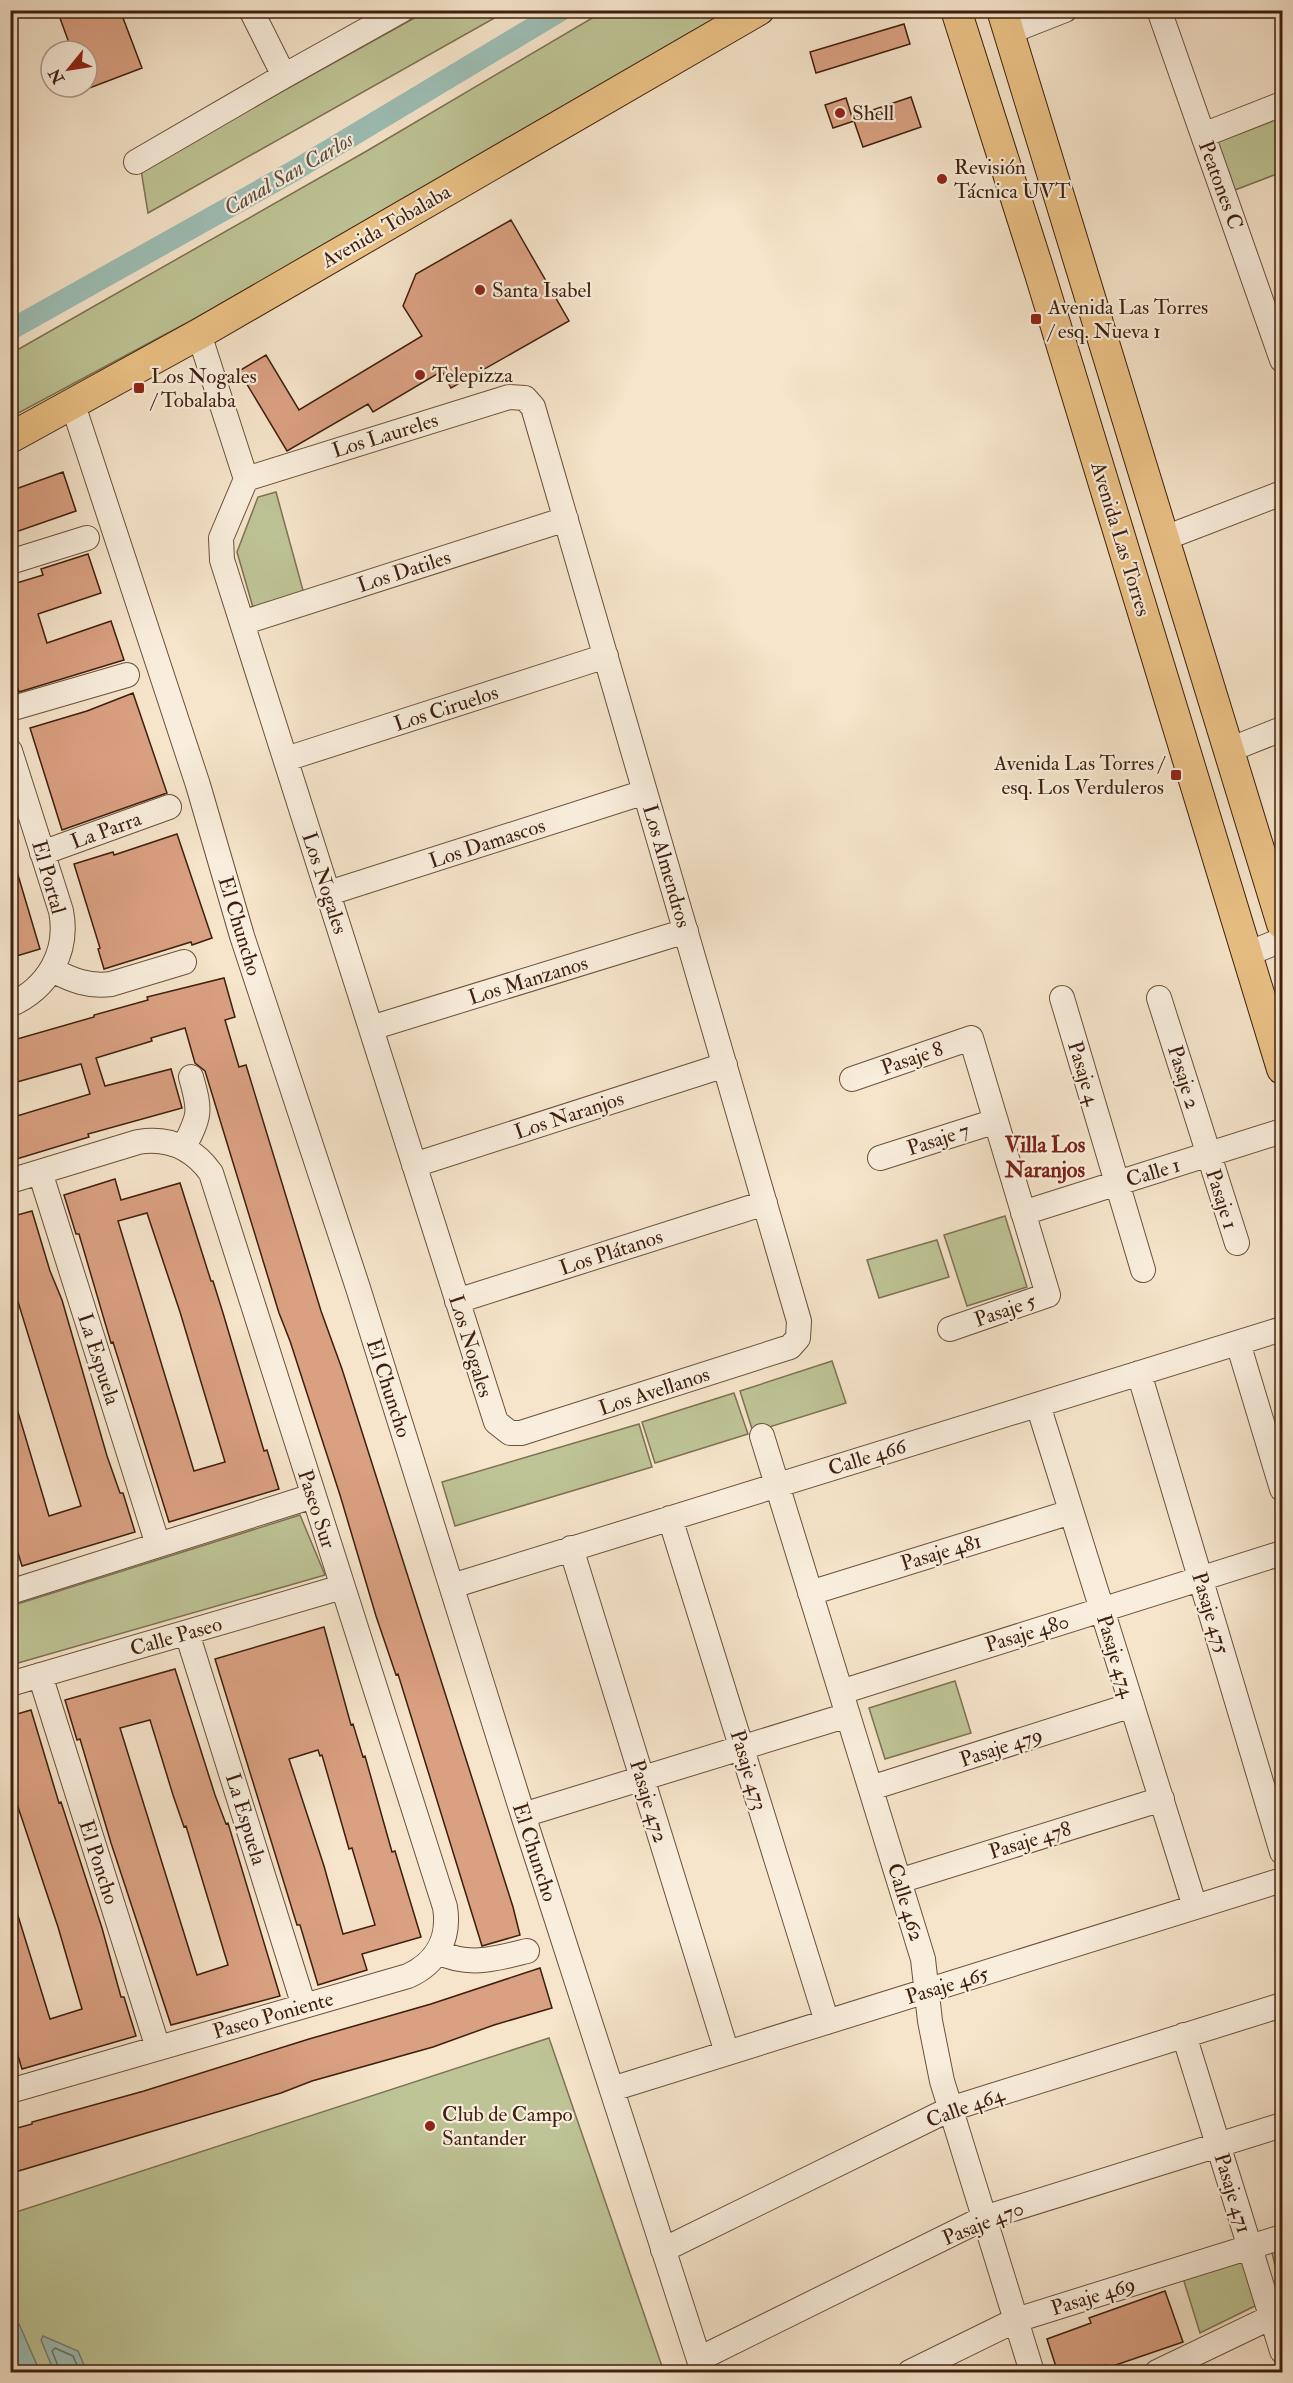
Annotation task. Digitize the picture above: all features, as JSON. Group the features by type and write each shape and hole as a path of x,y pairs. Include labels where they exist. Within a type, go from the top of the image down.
{"main road":[{"name":"Avenida Tobalaba","path":"10,438 199,334 759,10"},
{"name":"Avenida Las Torres","path":"956,10 1040,274 1282,1069"},
{"name":"Avenida Las Torres","path":"1006,21 1282,924"},
{"path":"1040,274 1058,262 1080,262"}],"street":[{"path":"252,10 284,76"},
{"path":"136,162 402,10"},
{"path":"1006,21 1065,10"},
{"name":"Peatones C","path":"1159,10 1203,135 1277,324 1282,360"},
{"path":"1203,135 1282,104"},
{"path":"199,334 246,479"},
{"name":"Los Laureles","path":"246,479 509,397 525,398"},
{"name":"Los Almendros","path":"525,398 535,412 725,1065 799,1321 798,1338"},
{"name":"El Chuncho","path":"73,405 198,786 242,936 358,1288 523,1815 701,2366"},
{"name":"Los Nogales","path":"246,479 223,531 220,545 222,560 494,1417 504,1431"},
{"path":"1165,538 1282,493"},
{"name":"Los Datiles","path":"242,623 566,519"},
{"path":"10,562 87,538"},
{"name":"Los Ciruelos","path":"286,759 606,656"},
{"path":"10,709 127,675"},
{"path":"1229,750 1282,729"},
{"name":"El Portal","path":"10,751 61,911 63,931 61,950 52,969 33,992 10,1005"},
{"name":"Los Damascos","path":"329,893 645,792"},
{"name":"La Parra","path":"42,853 169,807"},
{"name":"Los Manzanos","path":"371,1028 686,931"},
{"path":"1247,954 1282,940"},
{"path":"52,969 80,982 99,985 111,984 183,962"},
{"name":"Pasaje 4","path":"1062,998 1143,1270"},
{"name":"Pasaje 2","path":"1160,998 1208,1155"},
{"name":"Pasaje 8","path":"852,1079 971,1038 996,1121"},
{"name":"Los Naranjos","path":"414,1165 725,1065"},
{"path":"10,1181 138,1142 161,1140 184,1147 196,1124 199,1111 191,1077"},
{"path":"996,1121 1023,1213"},
{"name":"Pasaje 7","path":"880,1158 996,1121"},
{"name":"Calle 1","path":"1023,1213 1282,1131"},
{"name":"Paseo Sur","path":"184,1147 203,1163 215,1185 445,1907 446,1930 438,1952"},
{"name":"Pasaje 1","path":"1208,1155 1237,1243"},
{"name":"La Espuela","path":"40,1172 158,1545"},
{"name":"Los Plátanos","path":"457,1301 765,1203"},
{"name":"Pasaje 5","path":"950,1329 1048,1295 1023,1213"},
{"name":"Calle 466","path":"452,1586 1282,1329"},
{"name":"Los Avellanos","path":"504,1431 521,1432 763,1356 790,1347 798,1338"},
{"path":"1238,1343 1282,1489"},
{"name":"Pasaje 475","path":"1139,1373 1282,1852"},
{"name":"Pasaje 474","path":"1038,1405 1196,1907"},
{"name":"Calle 462","path":"762,1436 923,1959 935,2052 950,2109 1032,2373"},
{"path":"12,1585 158,1545 313,1496"},
{"name":"Pasaje 481","path":"810,1593 1071,1512"},
{"name":"Pasaje 473","path":"670,1518 827,2022"},
{"name":"Pasaje 472","path":"571,1548 727,2053"},
{"name":"Pasaje 480","path":"841,1692 1282,1553"},
{"name":"Calle Paseo","path":"10,1684 342,1587"},
{"name":"La Espuela","path":"187,1633 304,2006"},
{"name":"El Poncho","path":"40,1675 158,2048"},
{"name":"Pasaje 479","path":"871,1788 1132,1705"},
{"path":"523,1815 848,1715"},
{"name":"Pasaje 478","path":"899,1881 1162,1799"},
{"name":"Pasaje 465","path":"612,2089 1282,1880"},
{"path":"438,1952 450,1958 476,1962 527,1951"},
{"name":"Paseo Poniente","path":"11,2088 408,1976 425,1966 438,1952"},
{"name":"Calle 464","path":"663,2250 950,2109 1282,2005"},
{"name":"Pasaje 471","path":"1184,2036 1250,2247 1277,2314 1282,2351"},
{"name":"Pasaje 470","path":"701,2366 984,2218 1282,2125"},
{"name":"Pasaje 469","path":"910,2373 1016,2320 1282,2237"},
{"path":"1157,2373 1277,2314"}],"green space":[{"path":"427,11 507,11 148,213 141,170"},
{"path":"604,11 737,11 192,320 11,417 10,354 365,152"},
{"path":"1282,116 1282,172 1235,190 1216,141"},
{"path":"276,492 304,594 254,611 237,552 258,497"},
{"path":"1005,1216 1027,1287 967,1306 944,1235"},
{"path":"937,1240 949,1277 879,1298 867,1260"},
{"path":"832,1361 846,1403 753,1432 740,1391"},
{"path":"734,1393 748,1434 655,1463 642,1422"},
{"path":"639,1424 652,1467 455,1526 442,1482"},
{"path":"300,1515 325,1575 11,1665 11,1606"},
{"path":"955,1681 971,1733 885,1759 869,1708"},
{"name":"Club de Campo Santander","path":"549,2038 664,2372 11,2372 10,2214"},
{"path":"1282,2245 1282,2293 1271,2249"},
{"path":"1246,2255 1259,2304 1200,2333 1183,2278"}],"water":[{"path":"19,2324 40,2372 11,2372 11,2327"},
{"path":"43,2336 78,2351 87,2372 45,2372 53,2369 41,2340"}],"building":[{"path":"57,10 120,10 142,68 99,84 99,39 68,39"},
{"path":"904,24 910,44 816,73 810,52"},
{"path":"911,97 921,127 863,147 854,121 833,128 825,105 846,98 852,117"},
{"name":"Santa Isabel","path":"511,220 569,321 451,388 442,371 373,412 368,404 287,451 239,371 266,355 299,410 422,336 403,306 416,274"},
{"path":"63,472 76,511 10,534 10,491"},
{"path":"88,554 101,593 38,614 47,643 111,621 124,660 19,692 10,662 10,585 43,575 41,569"},
{"path":"133,693 167,793 62,830 30,728 87,711"},
{"path":"177,834 212,938 192,945 191,942 104,969 98,949 100,948 74,864 113,852 114,855"},
{"path":"15,865 40,949 10,958 10,866"},
{"path":"224,978 235,1017 225,1020 239,1067 246,1065 321,1311 342,1369 513,1907 520,1935 482,1946 398,1674 396,1675 376,1616 340,1495 279,1313 205,1071 195,1063 185,1028 96,1058 105,1086 171,1069 182,1108 88,1134 89,1137 10,1161 10,1118 90,1094 81,1064 10,1084 10,1041 148,1000 147,997"},
{"path":"115,1179 121,1200 180,1183 211,1281 213,1281 264,1451 267,1450 279,1489 169,1522 113,1342 111,1343 79,1234 76,1234 64,1195","holes":["147,1213 180,1312 225,1462 194,1471 118,1221"]},
{"path":"32,1211 50,1271 62,1300 107,1456 120,1493 123,1493 135,1532 22,1566 10,1527 10,1403 15,1402 49,1516 81,1506 10,1276 10,1217"},
{"path":"324,1627 351,1725 353,1724 363,1757 365,1756 392,1852 395,1851 421,1937 362,1954 367,1970 318,1985 300,1925 297,1925 215,1659","holes":["318,1750 320,1756 322,1755 349,1849 352,1848 375,1925 343,1934 324,1866 289,1759"]},
{"path":"175,1669 215,1795 226,1824 228,1823 280,1996 171,2025 111,1843 80,1739 77,1740 65,1700","holes":["150,1720 184,1827 186,1826 228,1965 197,1975 120,1728"]},
{"path":"31,1710 59,1803 61,1802 102,1928 121,1997 124,1997 136,2036 22,2069 10,2030 10,1907 15,1906 50,2019 82,2009 58,1927 10,1783 10,1716"},
{"path":"540,1968 552,2008 494,2025 433,2047 312,2081 281,2093 15,2172 10,2158 10,2130 431,2004"},
{"path":"1165,2291 1183,2342 1107,2368 1106,2365 1085,2373 1058,2373 1047,2339 1091,2323 1089,2318"}],"waterway":[{"name":"Canal San Carlos","path":"10,330 292,172 562,10"}],"place":[{"name":"Shell","path":"840,113"},
{"name":"Revisión Tácnica UVT","path":"942,179"},
{"name":"Santa Isabel","path":"480,290"},
{"name":"Avenida Las Torres / esq. Nueva 1","path":"1036,319"},
{"name":"Telepizza","path":"420,375"},
{"name":"Los Nogales / Tobalaba","path":"139,388"},
{"name":"Avenida Las Torres / esq. Los Verduleros","path":"1176,775"},
{"name":"Club de Campo Santander","path":"430,2126"}],"district":[{"name":"Villa Los Naranjos","path":"1045,1156"}]}
